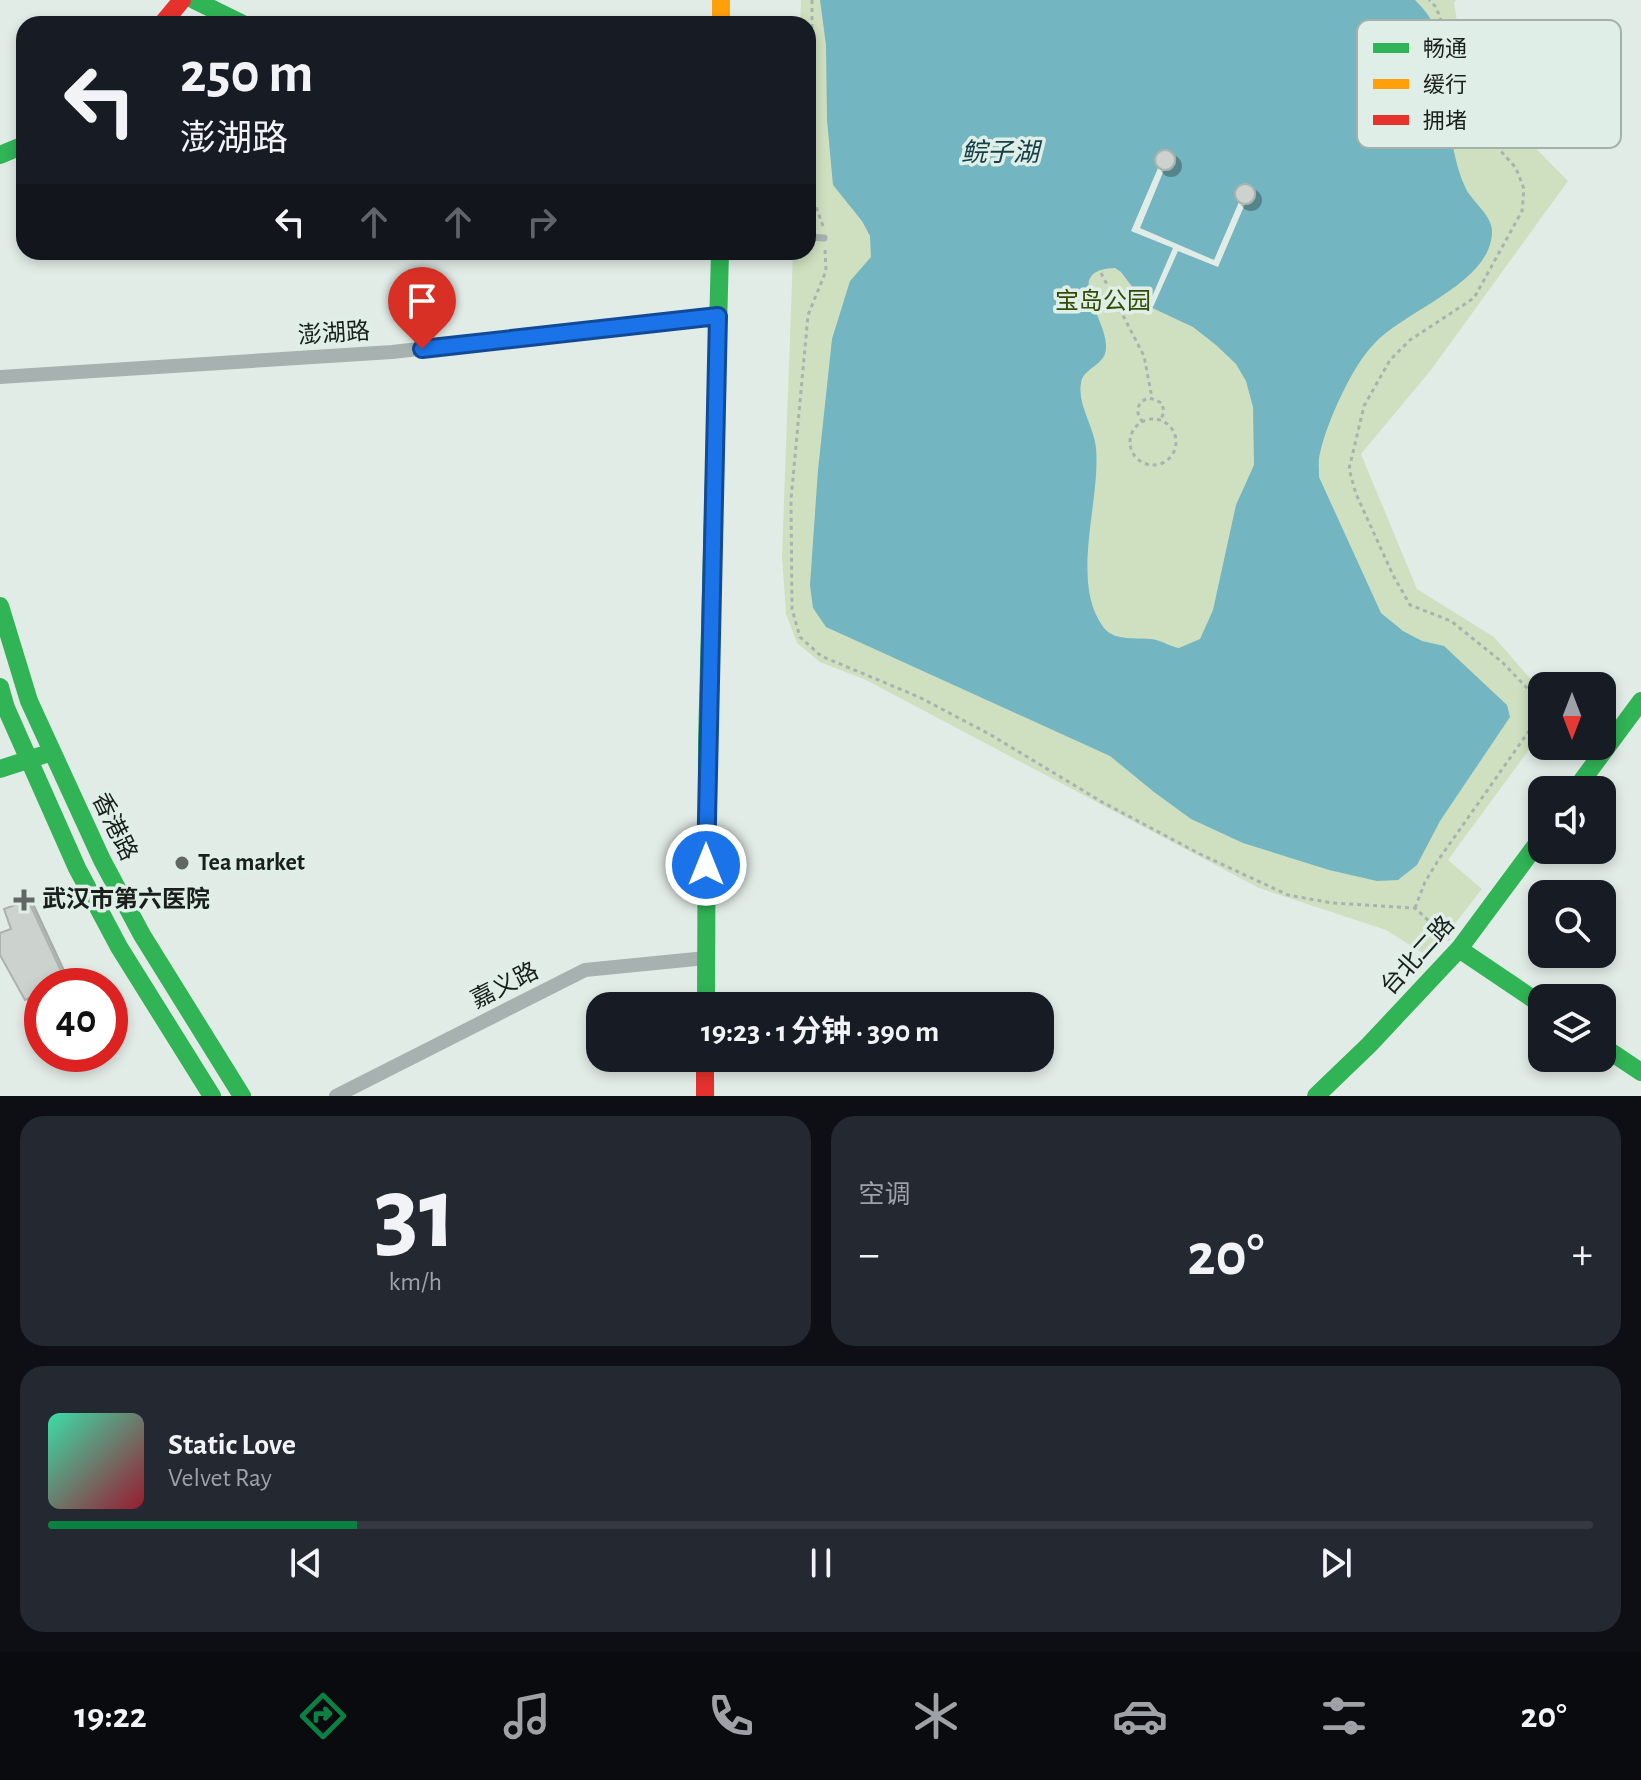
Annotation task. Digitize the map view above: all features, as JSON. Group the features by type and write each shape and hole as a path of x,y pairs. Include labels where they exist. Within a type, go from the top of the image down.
{"street":[{"path":"169,16 182,0"},
{"path":"194,0 227,16"},
{"path":"706,992 707,741 720,260"},
{"name":"澎湖路","path":"0,377 392,352 718,316"},
{"name":"香港路","path":"0,606 29,701 102,860 142,935 242,1096"},
{"name":"香港路","path":"0,687 77,868 119,947 212,1096"},
{"path":"1585,776 1641,701"},
{"path":"0,769 52,752"},
{"name":"台北二路","path":"1316,1096 1369,1045 1459,949 1528,856"},
{"path":"1459,949 1528,996"},
{"name":"嘉义路","path":"336,1096 585,970 706,958"},
{"path":"1616,1055 1641,1072"},
{"path":"705,1072 705,1096"}],"lane":[{"path":"816,238 824,238"}],"path":[{"path":"1429,0 1436,7 1441,20"},
{"path":"1415,908 1425,882 1439,859 1529,731 1534,708 1530,691 1502,662 1451,621 1410,605 1356,494 1349,469 1364,406 1390,360 1410,340 1474,298 1522,211 1524,189 1516,168 1498,148"},
{"path":"816,206 822,220 826,271 808,315 791,500 792,609 800,637 821,656 919,697 991,735 1102,802 1200,854 1288,895 1332,903 1415,908 1459,949"},
{"path":"1101,273 1144,356 1152,398"},
{"path":"1143,422 1138,415 1138,407 1142,400 1152,398 1159,400 1164,407 1160,420"},
{"path":"1160,420 1173,430 1176,445 1169,459 1156,465 1142,462 1132,452 1130,438 1133,430 1143,422 1160,420"}],"green space":[{"name":"鲩子湖","path":"801,0 1456,0 1457,20 1357,20 1357,148 1536,148 1568,181 1431,370 1361,454 1417,589 1494,637 1528,676 1528,751 1448,860 1482,889 1429,957 1386,930 1259,888 866,680 820,662 797,643 786,614 782,557 793,260 816,260 816,16 800,16"}],"water":[{"name":"鲩子湖","path":"820,0 1415,0 1428,14 1431,20 1357,20 1357,148 1454,148 1466,189 1491,224 1489,249 1464,280 1388,331 1366,354 1341,395 1328,426 1319,456 1319,477 1381,613 1403,631 1422,641 1444,646 1507,705 1510,717 1440,821 1417,865 1398,880 1377,881 1329,870 1243,843 1191,819 1110,756 826,627 813,608 810,585 832,339 850,281 871,257 870,236 833,185 827,120 826,45","holes":["1166,149 1172,152 1175,164 1170,169 1164,170 1155,162 1159,151","1246,183 1255,191 1248,203 1241,202 1235,196 1239,186","1115,268 1146,305 1193,327 1236,364 1246,381 1253,407 1254,465 1236,505 1213,610 1200,639 1179,648 1156,640 1109,633 1094,610 1089,588 1087,565 1096,448 1080,391 1082,379 1104,356 1106,344 1092,302 1090,279 1098,271"]}],"pier":[{"path":"1158,168 1164,170 1140,228 1214,260 1239,202 1245,204 1218,267 1178,251 1153,307 1148,306 1173,248 1131,231"}],"building":[{"path":"1165,150 1172,153 1175,160 1172,167 1165,170 1158,167 1155,160 1158,153"},
{"path":"1245,184 1252,187 1255,194 1252,201 1245,204 1238,201 1235,194 1238,187"},
{"path":"28,900 60,968 24,968 24,998 0,955 0,933 11,929 4,909"}],"traffic: fast":[{"path":"194,0 227,16"},
{"path":"0,155 16,148"},
{"path":"706,992 707,741 720,260"},
{"path":"0,606 29,701 102,860 142,935 242,1096"},
{"path":"0,687 6,708 77,868 119,947 212,1096"},
{"path":"1585,776 1641,701"},
{"path":"0,769 52,752"},
{"path":"1316,1096 1369,1045 1459,949 1528,856"},
{"path":"1459,949 1528,996"},
{"path":"1616,1055 1641,1072"}],"traffic: slow":[{"path":"721,0 721,16"}],"traffic: jam":[{"path":"169,16 182,0"},
{"path":"705,1072 705,1096"}],"place":[{"name":"Tea market","path":"182,863"},
{"name":"武汉市第六医院","path":"24,900"}],"route":[{"path":"422,349 718,316 706,865"}],"park label":[{"name":"宝岛公园","path":"1103,302"}]}
